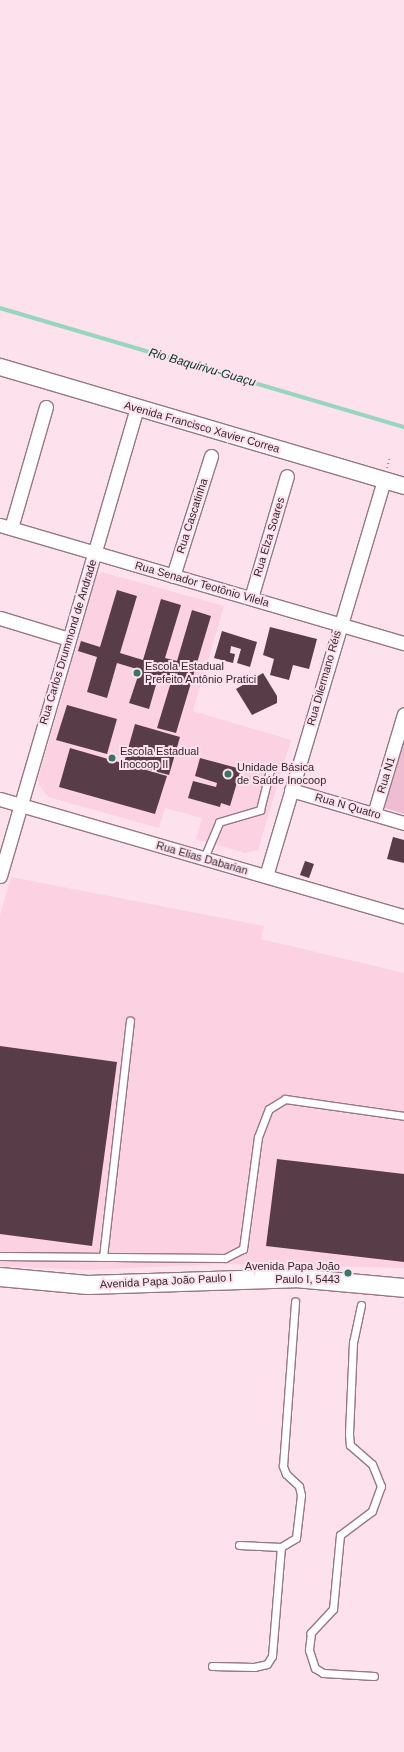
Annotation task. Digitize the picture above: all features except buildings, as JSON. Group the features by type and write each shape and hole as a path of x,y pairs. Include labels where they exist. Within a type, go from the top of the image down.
{"main road":[{"name":"Avenida Papa João Paulo I","path":"0,1277 88,1285 295,1278 404,1288"}],"street":[{"name":"Avenida Francisco Xavier Correa","path":"0,367 404,486"},
{"path":"5,527 46,408"},
{"name":"Rua Carlos Drummond de Andrade","path":"0,876 137,408"},
{"name":"Rua Cascatinha","path":"173,576 211,456"},
{"name":"Rua Elza Soares","path":"251,598 288,476"},
{"name":"Rua Dilermano Réis","path":"266,876 339,624 384,480"},
{"name":"Rua Senador Teotônio Vilela","path":"5,527 404,643"},
{"path":"0,618 69,639"},
{"name":"Rua N1","path":"374,814 401,737 404,714"},
{"name":"Rua N Quatro","path":"291,790 404,823"},
{"name":"Rua Elias Dabarian","path":"0,799 404,916"}],"lane":[{"path":"204,858 219,822 260,810 270,770"},
{"path":"103,1257 130,1021"},
{"path":"0,1256 225,1258 243,1249 258,1137 269,1109 285,1098 404,1116"},
{"path":"239,1545 281,1547 296,1538 301,1495 299,1486 286,1474 283,1466 295,1301"},
{"path":"361,1305 353,1342 349,1434 350,1444 372,1464 381,1486 372,1511 340,1535 333,1609 312,1633 309,1650 315,1668 323,1672 374,1676"},
{"path":"212,1666 254,1667 267,1664 272,1656 281,1547"}],"shaded area":[{"path":"102,572 224,606 193,711 291,740 258,850 245,853 196,839 202,818 165,808 159,828 48,797 39,785 38,779 96,578"},
{"path":"404,743 404,814 385,808 382,802 399,746"},
{"path":"11,877 264,926 261,939 404,973 404,1268 220,1264 87,1270 0,1266 0,915"}],"waterway":[{"name":"Rio Baquirivu-Guaçu","path":"0,308 404,427"}],"place":[{"name":"Escola Estadual Prefeito Antônio Pratici","path":"137,673"},
{"name":"Escola Estadual Inocoop II","path":"112,758"},
{"name":"Unidade Básica de Saúde Inocoop","path":"228,774"},
{"name":"Avenida Papa João Paulo I, 5443","path":"348,1273"}]}
